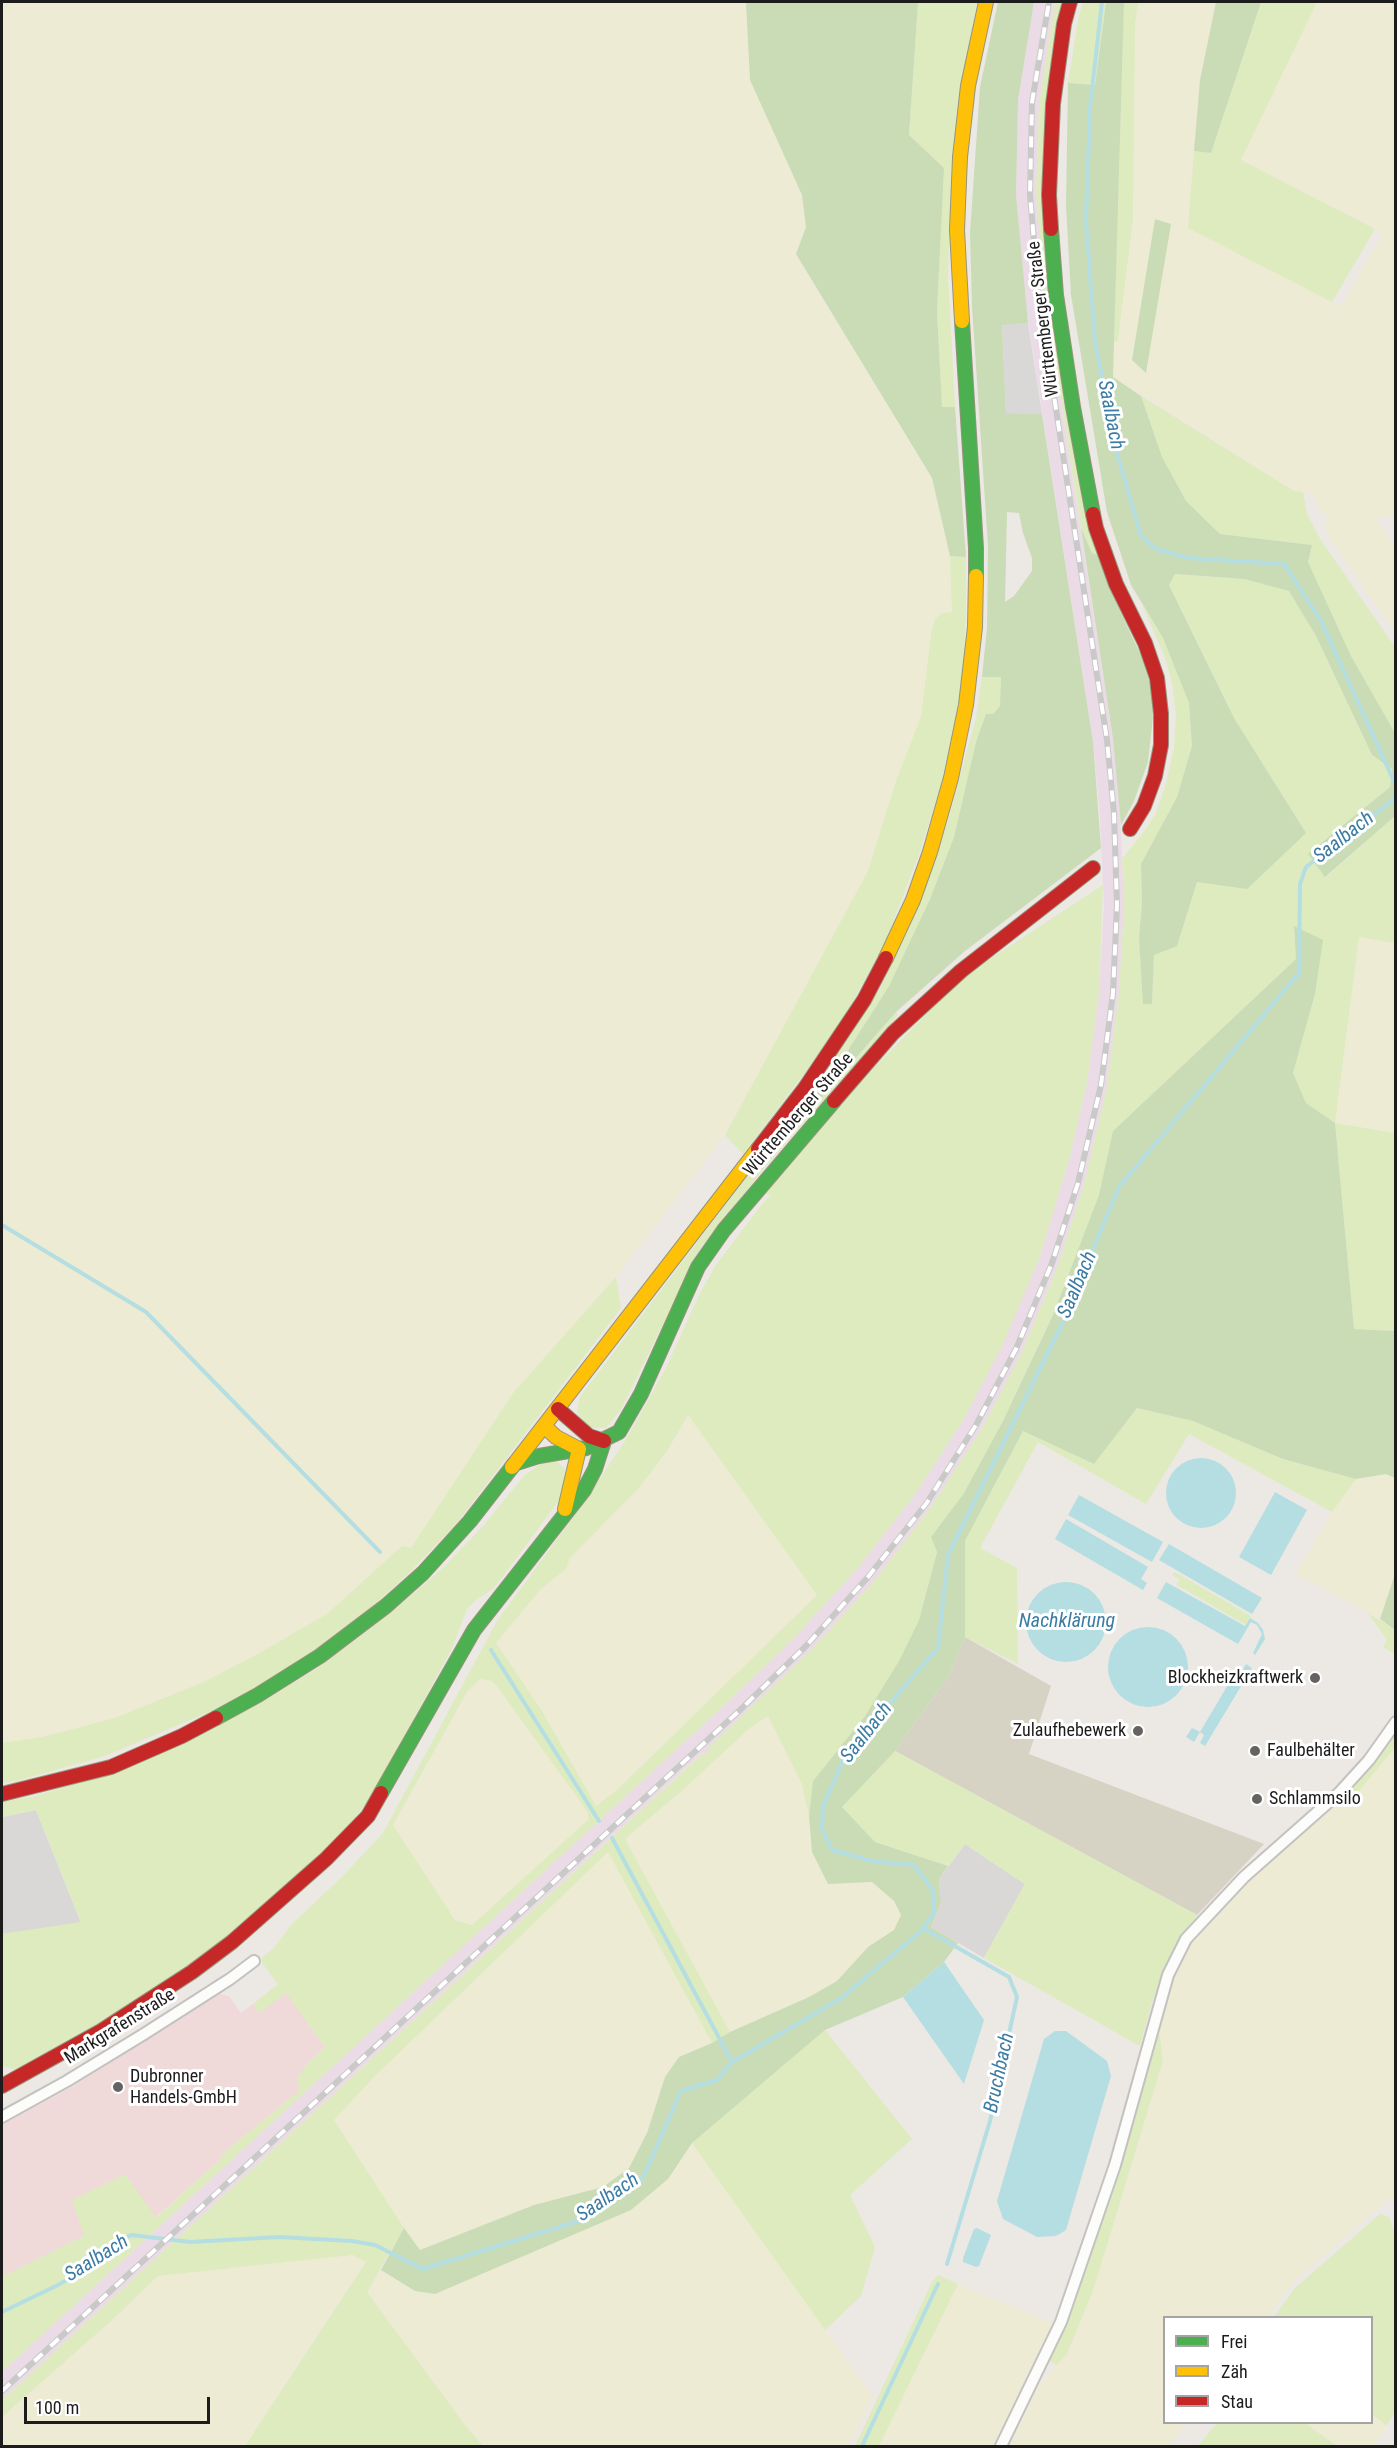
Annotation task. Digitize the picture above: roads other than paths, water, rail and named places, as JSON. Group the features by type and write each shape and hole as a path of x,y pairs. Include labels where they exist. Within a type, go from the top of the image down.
{"main road":[{"path":"2,1794 111,1767 182,1736 258,1695 320,1656 386,1606 423,1573 470,1521 805,1088 880,971 913,900 930,852 951,778 966,705 975,627 976,548 957,230 960,157 968,86 986,2"},
{"name":"Württemberger Straße","path":"1070,2 1064,24 1053,104 1049,195 1056,295 1078,439 1096,528 1116,584 1145,643 1157,678 1161,714 1161,745 1155,776 1144,806 1130,829"},
{"name":"Württemberger Straße","path":"604,1442 625,1425 698,1267 724,1230 893,1033 961,971 1093,868"},
{"path":"558,1408 589,1436 604,1442"},
{"path":"544,1426 563,1442 579,1449"},
{"path":"514,1464 539,1456 604,1442"},
{"name":"Markgrafenstraße","path":"2,2086 101,2031 192,1972 232,1942 326,1859 368,1816 474,1630 584,1490 599,1459 604,1442"},
{"path":"561,1519 570,1494 579,1449"}],"street":[{"path":"1001,2446 1061,2322 1115,2165 1164,1985 1186,1939 1244,1877 1339,1793 1369,1760 1395,1722"},
{"name":"Markgrafenstraße","path":"2,2117 135,2040 230,1979 254,1960"}],"water":[{"path":"1201,1458 1214,1461 1226,1468 1233,1480 1236,1493 1233,1506 1226,1518 1214,1525 1201,1528 1188,1525 1176,1518 1169,1506 1166,1493 1169,1480 1176,1468 1188,1461"},
{"path":"1275,1492 1307,1510 1271,1575 1239,1557"},
{"path":"1079,1495 1163,1542 1152,1562 1068,1515"},
{"path":"1066,1519 1148,1567 1141,1579 1147,1583 1143,1590 1055,1539"},
{"path":"1169,1544 1262,1598 1252,1614 1159,1560"},
{"name":"Nachklärung","path":"1066,1582 1081,1585 1094,1594 1103,1607 1106,1622 1103,1637 1094,1650 1081,1659 1066,1662 1051,1659 1038,1650 1029,1637 1026,1622 1029,1607 1038,1594 1051,1585"},
{"path":"1166,1582 1245,1626 1250,1618 1258,1623 1265,1639 1255,1655 1253,1653 1262,1634 1257,1625 1251,1622 1238,1644 1157,1598"},
{"name":"Nachklärung","path":"1148,1627 1163,1630 1176,1639 1185,1652 1188,1667 1185,1682 1176,1695 1163,1704 1148,1707 1133,1704 1120,1695 1111,1682 1108,1667 1111,1652 1120,1639 1133,1630"},
{"path":"1246,1664 1252,1668 1205,1746 1200,1743 1204,1735 1200,1732 1232,1678 1237,1680"},
{"path":"1192,1728 1200,1732 1194,1742 1186,1737"},
{"path":"944,1962 984,2020 964,2084 903,1997"},
{"path":"1055,2031 1066,2031 1107,2061 1111,2076 1066,2230 1056,2236 1037,2237 1003,2219 997,2201 1044,2039"},
{"path":"977,2228 991,2235 979,2266 976,2267 963,2262 963,2258 974,2229"}],"waterway":[{"name":"Saalbach","path":"1102,2 1090,107 1086,221 1095,341 1115,446 1141,536 1156,549 1188,558 1284,564 1321,621 1396,786"},
{"name":"Saalbach","path":"2,2312 85,2270 109,2247 131,2235 190,2242 279,2237 352,2241 375,2245 423,2269 582,2220 642,2180 681,2091 717,2080 732,2062 840,1999 920,1932 933,1915 933,1891 914,1865 872,1861 832,1850 822,1829 823,1806 846,1754 938,1648 948,1555 1061,1326 1119,1187 1299,973 1300,884 1306,867 1394,799 1396,788"},
{"path":"2,1225 146,1312 380,1552"},
{"path":"491,1650 599,1821"},
{"path":"612,1838 732,2062"},
{"name":"Bruchbach","path":"923,1928 1009,1977 1017,1997 990,2121 947,2264"},
{"name":"Bruchbach","path":"862,2446 938,2284"}],"railway":[{"path":"2,2391 740,1710 806,1646 868,1577 926,1504 976,1425 1016,1349 1052,1263 1078,1183 1101,1085 1113,993 1117,905 1114,814 1107,740 1039,299 1030,195 1032,102 1049,2"}],"place":[{"name":"Blockheizkraftwerk","path":"1315,1678"},
{"name":"Zulaufhebewerk","path":"1138,1731"},
{"name":"Faulbehälter","path":"1255,1751"},
{"name":"Schlammsilo","path":"1257,1799"},
{"name":"Dubronner Handels-GmbH","path":"118,2087"}]}
